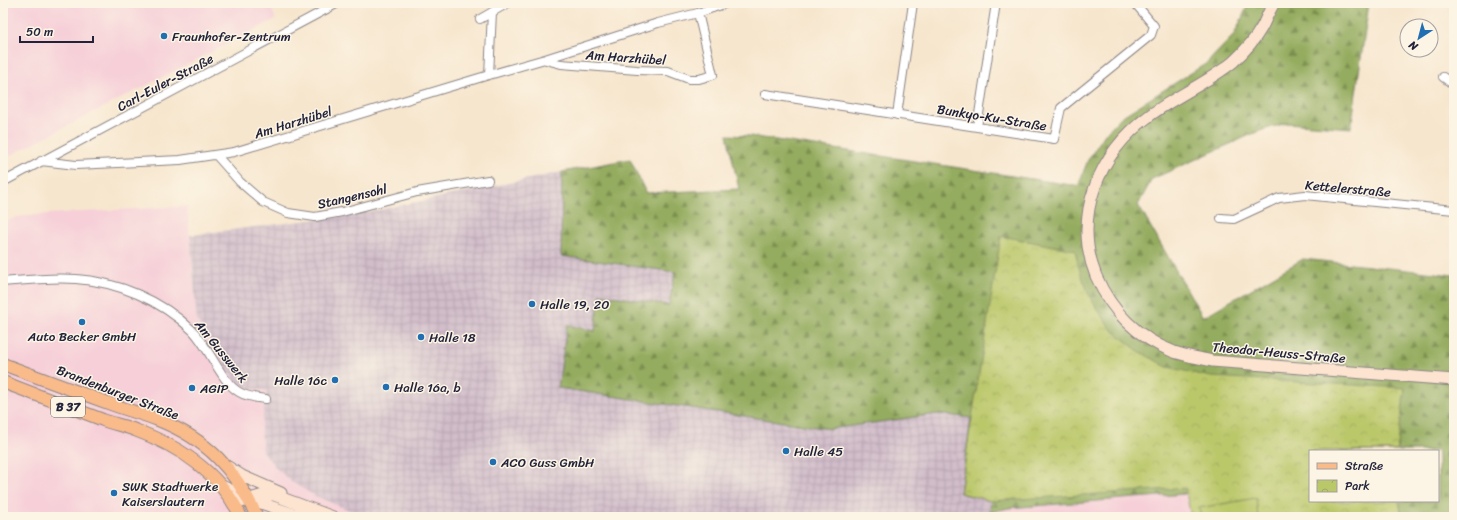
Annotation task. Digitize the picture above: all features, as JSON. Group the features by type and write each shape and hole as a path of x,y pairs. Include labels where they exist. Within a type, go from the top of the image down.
{"main road":[{"name":"Brandenburger Straße","path":"3,364 173,426 192,437 228,467 249,499 257,517"},
{"name":"B 37","path":"3,382 109,422 134,429 160,440 204,468 235,504 241,517"}],"street":[{"name":"Carl-Euler-Straße","path":"3,182 338,3"},
{"path":"480,19 508,3"},
{"name":"Am Harzhübel","path":"41,161 89,165 180,160 217,156 545,59 727,3"},
{"path":"897,114 913,3"},
{"path":"977,127 996,3"},
{"name":"Bunkyo-Ku-Straße","path":"765,94 1054,139 1061,108 1151,35 1154,26 1135,3"},
{"name":"Theodor-Heuss-Straße","path":"1271,6 1262,27 1250,45 1219,72 1150,116 1130,132 1118,145 1100,171 1088,215 1088,238 1090,258 1102,291 1118,313 1136,331 1175,352 1212,362 1454,380"},
{"path":"489,75 492,12"},
{"name":"Am Harzhübel","path":"545,59 561,64 668,71 689,79 699,79 713,75 698,13"},
{"path":"1443,77 1454,85"},
{"name":"Stangensohl","path":"217,156 240,182 263,202 288,213 315,217 342,212 417,192 488,180"},
{"name":"Kettelerstraße","path":"1221,218 1234,219 1279,198 1305,194 1454,210"},
{"name":"Am Gusswerk","path":"3,282 76,279 102,282 132,291 156,304 192,330 201,340 224,376 238,392 266,399"},
{"path":"228,467 242,476 333,517"},
{"path":"220,485 249,499 297,517"},
{"path":"235,504 263,495 274,495 290,502 306,506"}],"shaded area":[{"path":"3,3 268,3 276,19 3,159"},
{"path":"562,172 561,256 675,272 669,305 600,294 830,429 937,414 971,418 960,492 991,501 990,517 366,517 315,496 292,482 276,468 263,452 261,429 267,391 244,387 236,382 197,320 190,235 358,214"},
{"path":"187,206 197,320 236,382 244,387 267,391 315,496 366,517 3,517 3,223 16,217 46,214"},
{"path":"1187,494 1191,517 990,517 990,512 1009,508"}],"green space":[{"path":"1249,3 1369,3 1351,128 1287,123 1259,131 1152,179 1138,205 1203,317 1303,259 1454,275 1454,517 1402,517 1399,502 1439,502 1439,450 1309,450 1309,482 1009,508 990,512 991,501 960,493 971,418 937,414 830,429 558,388 567,325 595,331 600,294 669,305 675,272 561,256 562,172 630,159 646,193 739,189 727,135 750,136 1078,186 1088,160 1105,134 1121,117 1207,63 1234,35"},
{"path":"1001,236 1075,250 1080,272 1091,299 1111,329 1137,350 1167,367 1211,377 1405,388 1397,450 1309,450 1309,502 1399,502 1402,517 1191,517 1185,488 991,501 960,493"},
{"path":"1256,498 1258,517 1201,517 1199,508"}],"place":[{"name":"Fraunhofer-Zentrum","path":"164,36"},
{"name":"Halle 19, 20","path":"532,304"},
{"name":"Auto Becker GmbH","path":"82,322"},
{"name":"Halle 18","path":"421,337"},
{"name":"Halle 16c","path":"335,380"},
{"name":"Halle 16a, b","path":"386,387"},
{"name":"AGIP","path":"192,388"},
{"name":"Halle 45","path":"786,451"},
{"name":"ACO Guss GmbH","path":"493,462"},
{"name":"SWK Stadtwerke Kaiserslautern","path":"114,493"}]}
